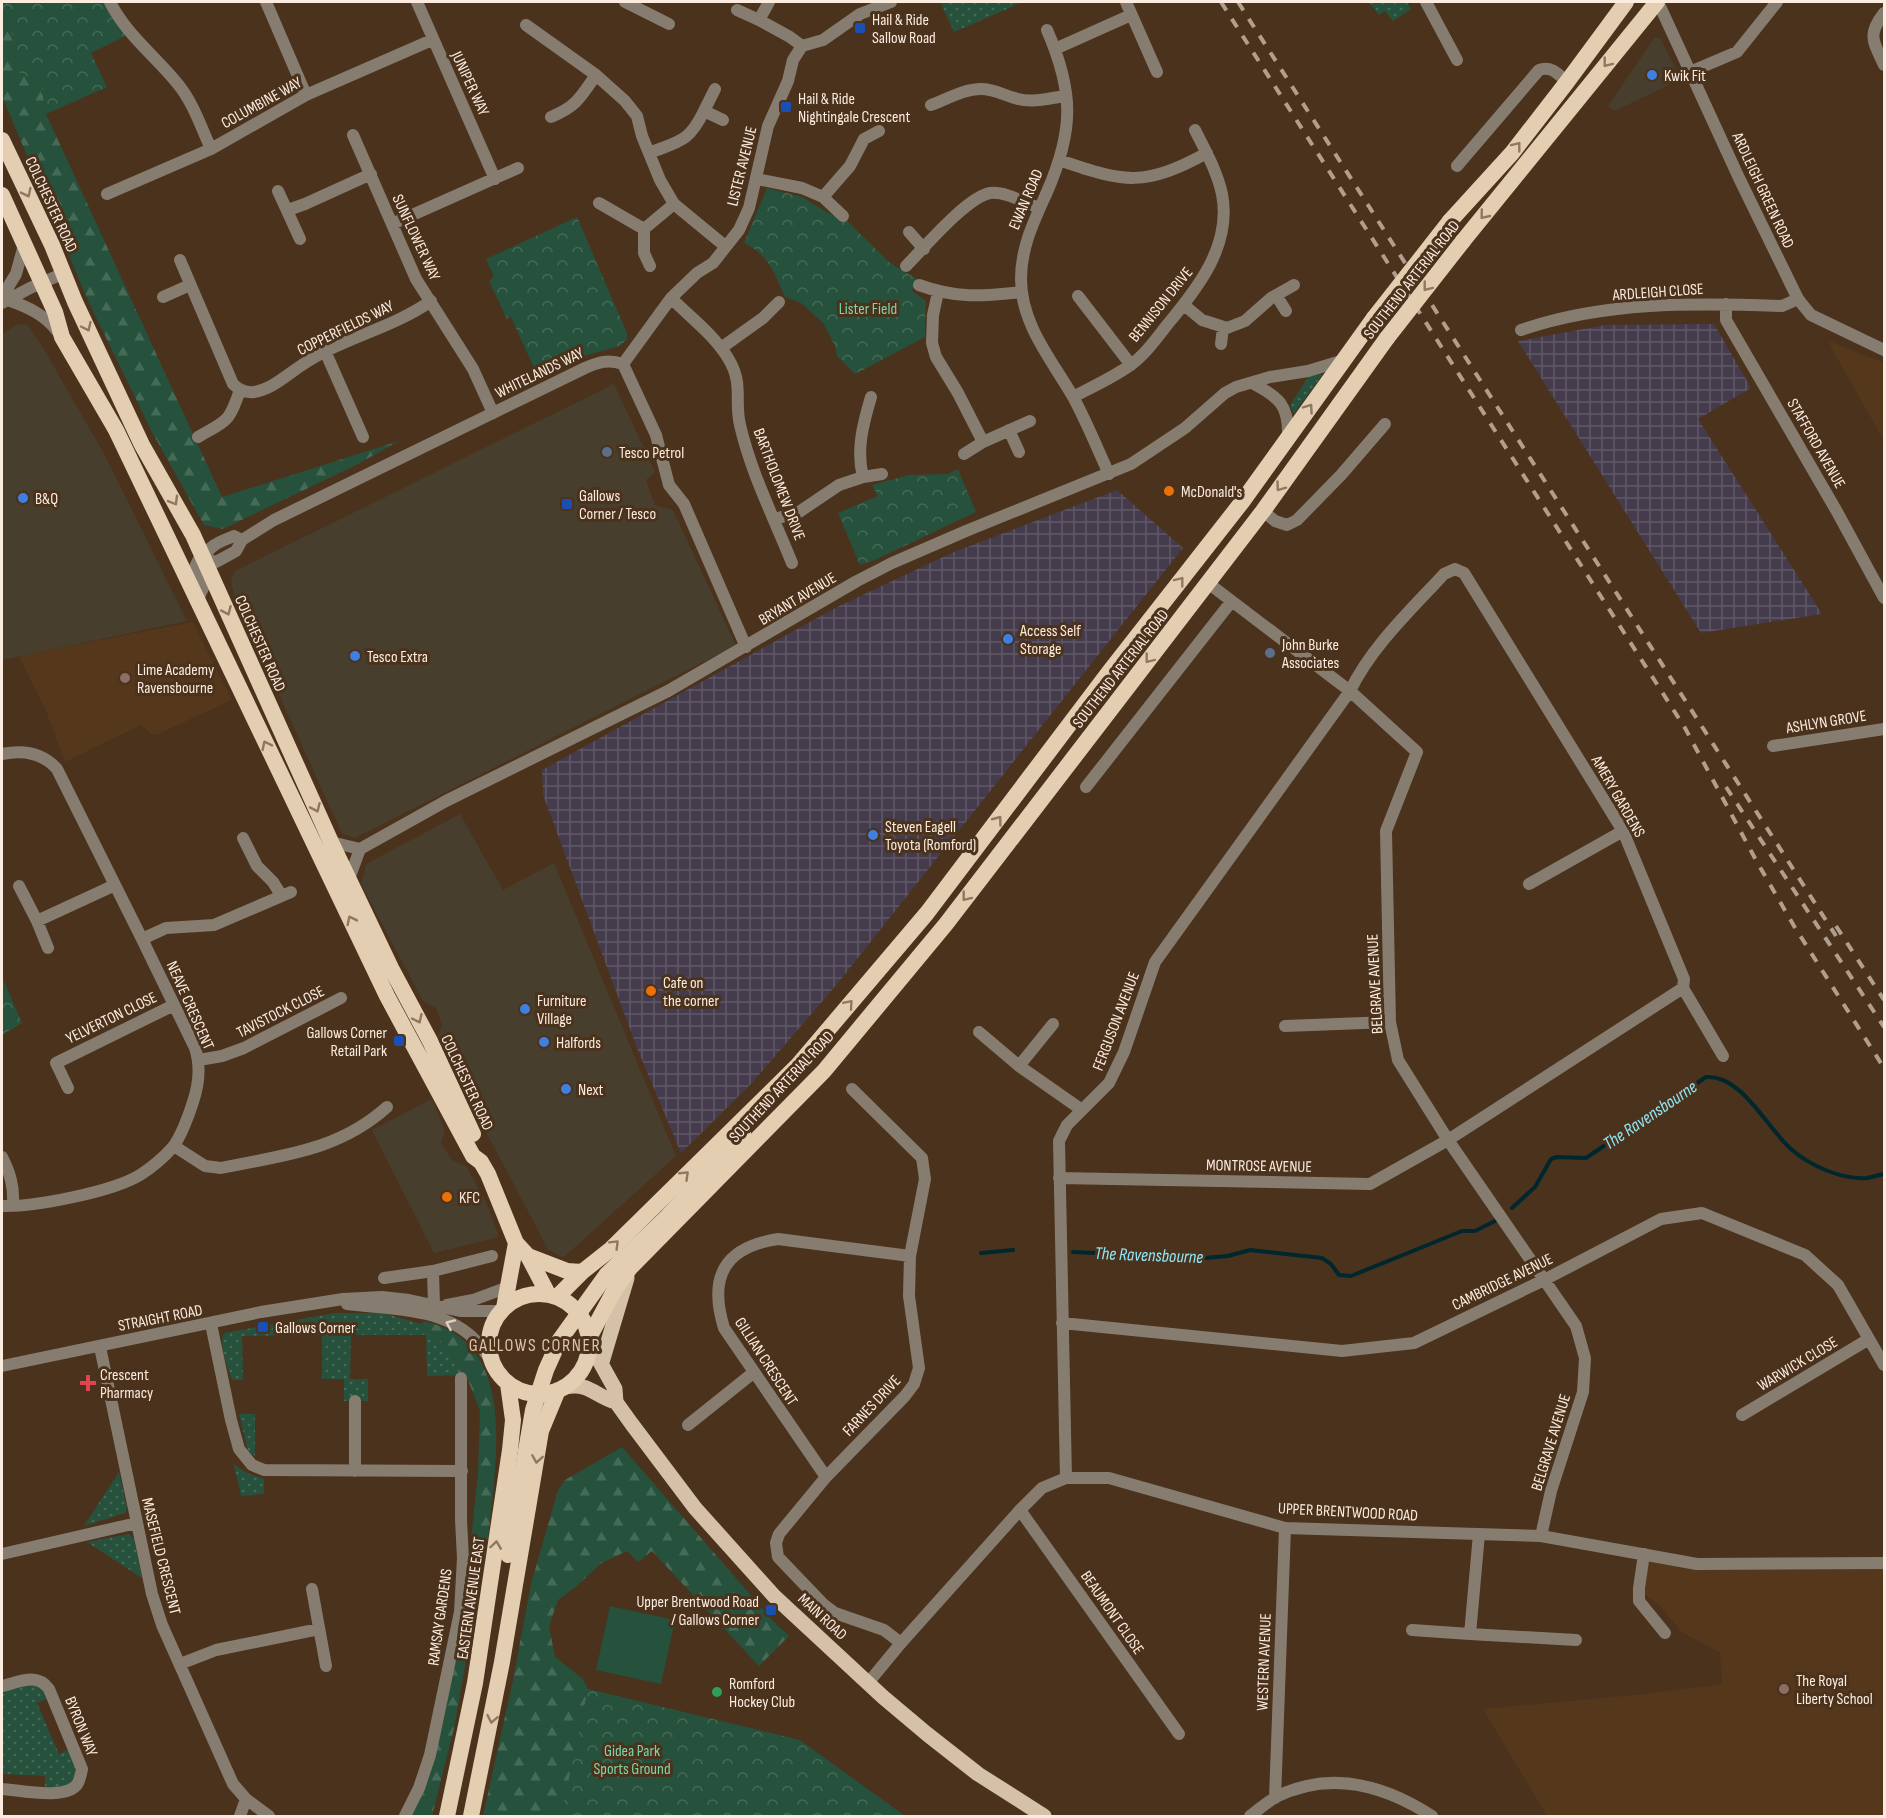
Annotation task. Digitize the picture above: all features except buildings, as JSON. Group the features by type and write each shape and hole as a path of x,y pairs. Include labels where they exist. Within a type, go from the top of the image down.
{"highway":[{"name":"SOUTHEND ARTERIAL ROAD","path":"552,1295 611,1249 798,1065 927,913 1109,672 1242,502 1374,318 1450,221 1512,153 1626,2"},
{"path":"1589,52 1610,40 1643,2"},
{"name":"SOUTHEND ARTERIAL ROAD","path":"590,1339 597,1320 619,1283 640,1258 824,1071 945,924 1263,511 1388,338 1463,241 1658,2"},
{"name":"COLCHESTER ROAD","path":"2,140 141,445 193,535 349,879 456,1096 481,1152 481,1162"},
{"name":"COLCHESTER ROAD","path":"2,195 55,312 62,337 116,430 387,996 473,1156 481,1162 495,1189 516,1243 528,1256 552,1295"},
{"path":"174,553 202,557"},
{"path":"475,1683 508,1555 533,1410 546,1370 559,1341 607,1274 667,1217 709,1172 786,1086 798,1065"},
{"path":"709,1172 824,1071"},
{"path":"502,1310 516,1243"},
{"path":"528,1256 567,1271 582,1272"},
{"path":"527,1295 552,1295 566,1301 580,1314 590,1339 586,1363 574,1380 562,1389 537,1394 521,1391 508,1384 492,1362 489,1349 489,1336 493,1323 502,1310 527,1295"},
{"name":"EASTERN AVENUE EAST","path":"447,1816 475,1683 512,1430 512,1401 508,1384"},
{"path":"471,1816 502,1662 541,1431 562,1389"},
{"path":"502,1662 508,1555"}],"main road":[{"path":"602,1362 629,1273 640,1258"},
{"name":"MAIN ROAD","path":"590,1339 615,1389 616,1402 703,1517 774,1596 927,1734 978,1774 1044,1816"},
{"name":"MAIN ROAD","path":"562,1389 586,1387 605,1399 616,1402"}],"street":[{"path":"110,2 125,26 179,85 211,149"},
{"path":"266,2 306,95"},
{"name":"JUNIPER WAY","path":"417,2 495,178"},
{"path":"625,2 669,24"},
{"path":"759,21 769,2"},
{"path":"737,10 790,37 802,46 823,40 860,14 891,2"},
{"path":"1126,2 1157,72"},
{"path":"1426,2 1457,60"},
{"name":"ARDLEIGH GREEN ROAD","path":"1658,2 1798,299 1810,315 1884,350"},
{"path":"1690,72 1737,52 1777,2"},
{"path":"1884,13 1872,32 1873,42 1884,65"},
{"path":"1055,49 1131,15"},
{"path":"526,25 596,75 625,101 638,116 642,136 660,180 674,204 726,246"},
{"name":"EWAN ROAD","path":"1047,30 1062,71 1069,114 1059,160 1024,247 1022,292 1031,326 1073,397 1109,474"},
{"name":"COLUMBINE WAY","path":"107,194 211,149 306,95 432,40"},
{"name":"LISTER AVENUE","path":"623,364 671,298 697,273 713,262 744,219 757,179 768,126 788,81 794,60 802,46"},
{"path":"1457,166 1539,70 1545,67 1552,69 1567,82"},
{"path":"551,117 569,110 596,75"},
{"path":"649,153 686,138 694,131 714,89"},
{"path":"931,105 970,90 981,89 994,90 1018,99 1028,100 1065,96"},
{"path":"704,111 723,120"},
{"name":"BENNISON DRIVE","path":"1073,397 1131,365 1184,305 1207,273 1222,231 1222,195 1207,153 1195,130"},
{"path":"823,197 850,166 864,139 879,131"},
{"name":"SUNFLOWER WAY","path":"353,135 416,279 473,369 493,413"},
{"path":"1059,160 1124,179 1138,179 1166,174 1207,153"},
{"path":"392,224 518,168"},
{"path":"288,210 371,174"},
{"path":"757,179 802,188 823,197 843,216"},
{"path":"278,190 300,239"},
{"path":"906,266 966,205 989,193 1001,194 1039,208"},
{"path":"599,203 644,229"},
{"path":"644,229 674,204"},
{"path":"644,229 644,253 650,266"},
{"path":"909,232 924,249"},
{"path":"5,302 8,287 16,274 24,244"},
{"path":"180,260 233,384 240,390 228,420 198,436"},
{"path":"5,302 64,273"},
{"path":"163,297 190,285"},
{"path":"919,285 938,292 976,297 1022,292"},
{"path":"1184,305 1202,320 1223,328 1245,321 1276,295 1294,285"},
{"path":"938,292 933,315 932,343 936,357 958,393 983,442"},
{"path":"1276,295 1286,311"},
{"path":"1078,296 1131,365"},
{"name":"BARTHOLOMEW DRIVE","path":"671,298 729,359 739,389 739,423 749,458 792,563"},
{"name":"ARDLEIGH CLOSE","path":"1521,330 1584,314 1641,306 1726,304 1782,306 1798,299"},
{"name":"COPPERFIELDS WAY","path":"240,390 253,392 261,390 325,351 409,315 431,301"},
{"path":"5,302 26,306 49,320 62,337"},
{"path":"721,348 763,318 779,302"},
{"name":"STAFFORD AVENUE","path":"1726,304 1726,320 1797,441 1884,598"},
{"path":"1221,344 1223,328"},
{"path":"325,351 363,437"},
{"name":"WHITELANDS WAY","path":"202,557 216,562 236,551 242,540 303,505 598,363 612,360 623,364"},
{"name":"BRYANT AVENUE","path":"360,849 446,801 658,696 892,563 1131,464 1185,428 1225,393 1236,387 1270,377 1308,371 1341,362"},
{"path":"623,364 656,435 669,485 684,504 747,647"},
{"path":"1252,383 1276,397 1285,408 1289,419 1288,437"},
{"path":"863,477 859,461 860,447 864,419 871,397"},
{"path":"964,454 983,442 1029,421"},
{"path":"1263,511 1275,521 1287,525 1297,520 1341,475 1385,424"},
{"path":"1009,430 1018,452"},
{"path":"775,519 799,512 839,485 863,477 882,474"},
{"path":"197,601 204,586 195,567 202,557"},
{"name":"AMERY GARDENS","path":"1350,692 1360,669 1444,574 1455,568 1464,573 1623,831 1684,979 1683,988 1723,1056"},
{"name":"BELGRAVE AVENUE","path":"1208,583 1350,692 1417,752 1386,831 1390,1022 1398,1060 1448,1140 1576,1326 1585,1358 1583,1392 1551,1491 1541,1536"},
{"path":"1086,787 1231,602"},
{"name":"FERGUSON AVENUE","path":"1066,1478 1059,1141 1067,1125 1109,1083 1124,1052 1155,962 1350,692"},
{"name":"ASHLYN GROVE","path":"1773,746 1884,729"},
{"name":"NEAVE CRESCENT","path":"2,754 29,752 51,762 62,778 199,1060 195,1096 174,1146 139,1175 124,1182 66,1198 38,1204 7,1205"},
{"path":"1529,884 1623,831"},
{"path":"142,939 166,927 214,925 286,894 256,866 243,838"},
{"path":"332,842 360,849 349,879"},
{"path":"19,885 38,921 48,948"},
{"path":"38,921 115,885"},
{"path":"1448,1140 1683,988"},
{"name":"TAVISTOCK CLOSE","path":"199,1060 222,1056 244,1048 341,998"},
{"name":"YELVERTON CLOSE","path":"68,1088 56,1063 174,1005"},
{"path":"1285,1026 1390,1022"},
{"path":"1019,1066 1053,1024"},
{"path":"979,1032 1019,1066 1082,1110"},
{"name":"FARNES DRIVE","path":"852,1089 922,1158 924,1179 910,1256 909,1296 919,1368 914,1384 826,1477 779,1534 776,1543 778,1557 823,1604 836,1613 884,1630 901,1643"},
{"path":"174,1146 205,1166 221,1168 318,1148 368,1124 387,1107"},
{"name":"MONTROSE AVENUE","path":"1059,1178 1370,1184 1448,1140"},
{"path":"2,1157 14,1188 7,1205"},
{"name":"CAMBRIDGE AVENUE","path":"1062,1323 1342,1351 1414,1343 1544,1280 1661,1219 1702,1213 1805,1255 1838,1285 1884,1365"},
{"name":"GILLIAN CRESCENT","path":"826,1477 724,1328 718,1307 717,1288 724,1269 739,1250 760,1242 778,1239 910,1256"},
{"path":"384,1278 433,1271 492,1256"},
{"path":"433,1271 434,1305 473,1300 508,1287"},
{"name":"STRAIGHT ROAD","path":"2,1366 261,1312 325,1301 382,1297 466,1312 502,1310"},
{"name":"STRAIGHT ROAD","path":"325,1301 414,1312 442,1320 471,1336 492,1362"},
{"path":"212,1324 239,1449 252,1465 264,1470 462,1471"},
{"name":"WARWICK CLOSE","path":"1742,1415 1869,1339"},
{"name":"MASEFIELD CRESCENT","path":"99,1347 136,1523 159,1614 233,1784 246,1799 269,1816"},
{"path":"688,1425 753,1372"},
{"name":"RAMSAY GARDENS","path":"405,1816 430,1755 460,1612 464,1558 460,1378"},
{"path":"355,1401 355,1471"},
{"name":"UPPER BRENTWOOD ROAD","path":"868,1683 1020,1510 1042,1488 1066,1478 1109,1478 1285,1528 1541,1536 1697,1564 1884,1563"},
{"name":"BEAUMONT CLOSE","path":"1020,1510 1179,1734"},
{"path":"2,1554 136,1523"},
{"name":"WESTERN AVENUE","path":"1275,1798 1285,1528"},
{"path":"1470,1634 1479,1534"},
{"path":"1644,1554 1639,1601 1665,1633"},
{"path":"312,1589 326,1666"},
{"path":"180,1664 216,1650 319,1629"},
{"path":"1412,1630 1576,1640"},
{"name":"BYRON WAY","path":"2,1686 36,1678 44,1682 49,1689 82,1770 79,1782 70,1791 60,1794 2,1789"},
{"path":"1250,1816 1275,1798 1318,1785 1341,1783 1364,1785 1398,1796 1432,1816"},
{"path":"240,1816 246,1799"}],"shaded area":[{"path":"1654,38 1660,38 1681,79 1615,111 1608,106"},
{"path":"18,324 28,325 42,346 103,452 187,621 2,660 2,334"},
{"path":"1714,324 1751,388 1698,419 1822,614 1701,633 1518,341 1605,325"},
{"path":"1829,341 1884,363 1884,441 1832,349"},
{"path":"614,384 655,472 646,480 655,505 673,510 737,648 723,652 355,838 342,834 234,595 231,580 235,571"},
{"path":"1117,490 1183,548 838,983 752,1083 681,1153 637,1048 543,795 542,770 839,606 954,552"},
{"name":"Lime Academy Ravensbourne","path":"193,622 232,700 158,734 151,734 141,725 65,762 46,711 19,656"},
{"path":"460,814 503,890 554,863 676,1156 563,1258 548,1249 459,1081 438,1036 442,1025 436,1008 423,1001 361,884 366,864"},
{"path":"432,1099 445,1131 441,1142 452,1160 466,1166 487,1204 499,1237 434,1253 372,1130"},
{"name":"The Royal Liberty School","path":"1644,1554 1697,1564 1884,1563 1884,1816 1547,1816 1483,1709 1646,1694 1722,1684 1720,1653 1682,1632 1661,1607 1642,1592"}],"green space":[{"path":"2,2 110,2 131,33 91,53 107,87 46,114 41,83 16,71 12,34 2,20"},
{"path":"940,2 1023,2 954,32"},
{"path":"1369,2 1407,2 1411,9 1393,21 1385,11 1379,15"},
{"path":"2,20 12,34 16,71 41,83 46,114 222,497 399,441 356,465 223,529 204,525 151,430 89,303 2,96"},
{"name":"Lister Field","path":"767,188 802,197 828,213 844,218 890,263 917,279 912,291 926,301 925,337 855,374 837,356 835,346 823,323 801,303 785,297 774,272 765,259 744,243"},
{"path":"577,217 627,333 627,339 620,346 587,355 538,377 511,317 507,319 489,281 494,277 486,259"},
{"path":"1320,373 1322,375 1294,414 1290,405 1309,376"},
{"path":"958,469 976,512 860,565 838,513 878,496 872,485 909,475 948,474"},
{"path":"2,977 22,1023 2,1035"},
{"path":"335,1313 383,1313 421,1324 443,1343 466,1375 427,1376 426,1335 351,1335 350,1379 368,1379 368,1401 344,1401 344,1379 322,1379 322,1335 242,1336 243,1380 232,1380 223,1350 224,1333"},
{"path":"424,1321 454,1333 473,1351 486,1373 493,1400 496,1429 494,1488 488,1540 471,1539 478,1473 480,1411 466,1375 443,1343 421,1324"},
{"path":"239,1414 255,1414 255,1456 248,1451"},
{"path":"622,1447 775,1623 789,1636 759,1666 652,1551 638,1562 627,1551 600,1564 558,1600 549,1626 555,1657 583,1679 588,1689 562,1816 483,1816 513,1680 531,1584 558,1490 565,1480"},
{"path":"234,1464 247,1473 264,1479 264,1494 241,1496"},
{"path":"119,1472 127,1508 125,1513 84,1526"},
{"path":"129,1534 134,1539 142,1578 87,1542"},
{"path":"470,1552 485,1554 454,1728 432,1816 411,1816 460,1629"},
{"path":"610,1606 675,1620 661,1684 596,1670"},
{"path":"25,1684 42,1687 48,1698 37,1703 59,1754 69,1749 73,1759 74,1779 64,1786 45,1788 45,1776 2,1774 2,1691"},
{"name":"Gidea Park Sports Ground","path":"588,1689 800,1740 905,1816 561,1816"}],"waterway":[{"name":"The Ravensbourne","path":"1512,1208 1535,1187 1551,1159 1557,1157 1586,1158 1706,1077 1719,1078 1731,1084 1753,1104 1791,1149 1816,1166 1847,1177 1867,1178 1884,1174"},
{"name":"The Ravensbourne","path":"1073,1252 1205,1258 1228,1256 1250,1250 1322,1258 1331,1264 1339,1275 1351,1276 1462,1231 1475,1231 1495,1221"},
{"name":"The Ravensbourne","path":"981,1253 1013,1250"}],"railway":[{"path":"1221,2 1685,728 1794,926 1884,1068"},
{"path":"1238,2 1836,936"},
{"path":"1726,787 1884,1027"},
{"path":"1836,926 1884,1000"}],"place":[{"name":"Hail & Ride Sallow Road","path":"860,28"},
{"name":"Kwik Fit","path":"1652,75"},
{"name":"Hail & Ride Nightingale Crescent","path":"786,107"},
{"name":"Tesco Petrol","path":"607,452"},
{"name":"McDonald's","path":"1169,491"},
{"name":"B&Q","path":"23,498"},
{"name":"Gallows Corner / Tesco","path":"567,504"},
{"name":"Access Self Storage","path":"1008,639"},
{"name":"John Burke Associates","path":"1270,653"},
{"name":"Tesco Extra","path":"355,656"},
{"name":"Lime Academy Ravensbourne","path":"125,678"},
{"name":"Steven Eagell Toyota (Romford)","path":"873,835"},
{"name":"Cafe on the corner","path":"651,991"},
{"name":"Furniture Village","path":"525,1009"},
{"name":"Gallows Corner Retail Park","path":"399,1041"},
{"name":"Halfords","path":"544,1042"},
{"name":"Next","path":"566,1089"},
{"name":"KFC","path":"447,1197"},
{"name":"Gallows Corner","path":"263,1327"},
{"name":"Crescent Pharmacy","path":"88,1383"},
{"name":"Upper Brentwood Road / Gallows Corner","path":"771,1610"},
{"name":"The Royal Liberty School","path":"1784,1689"},
{"name":"Romford Hockey Club","path":"717,1692"}],"district":[{"name":"GALLOWS CORNER","path":"535,1345"}]}
